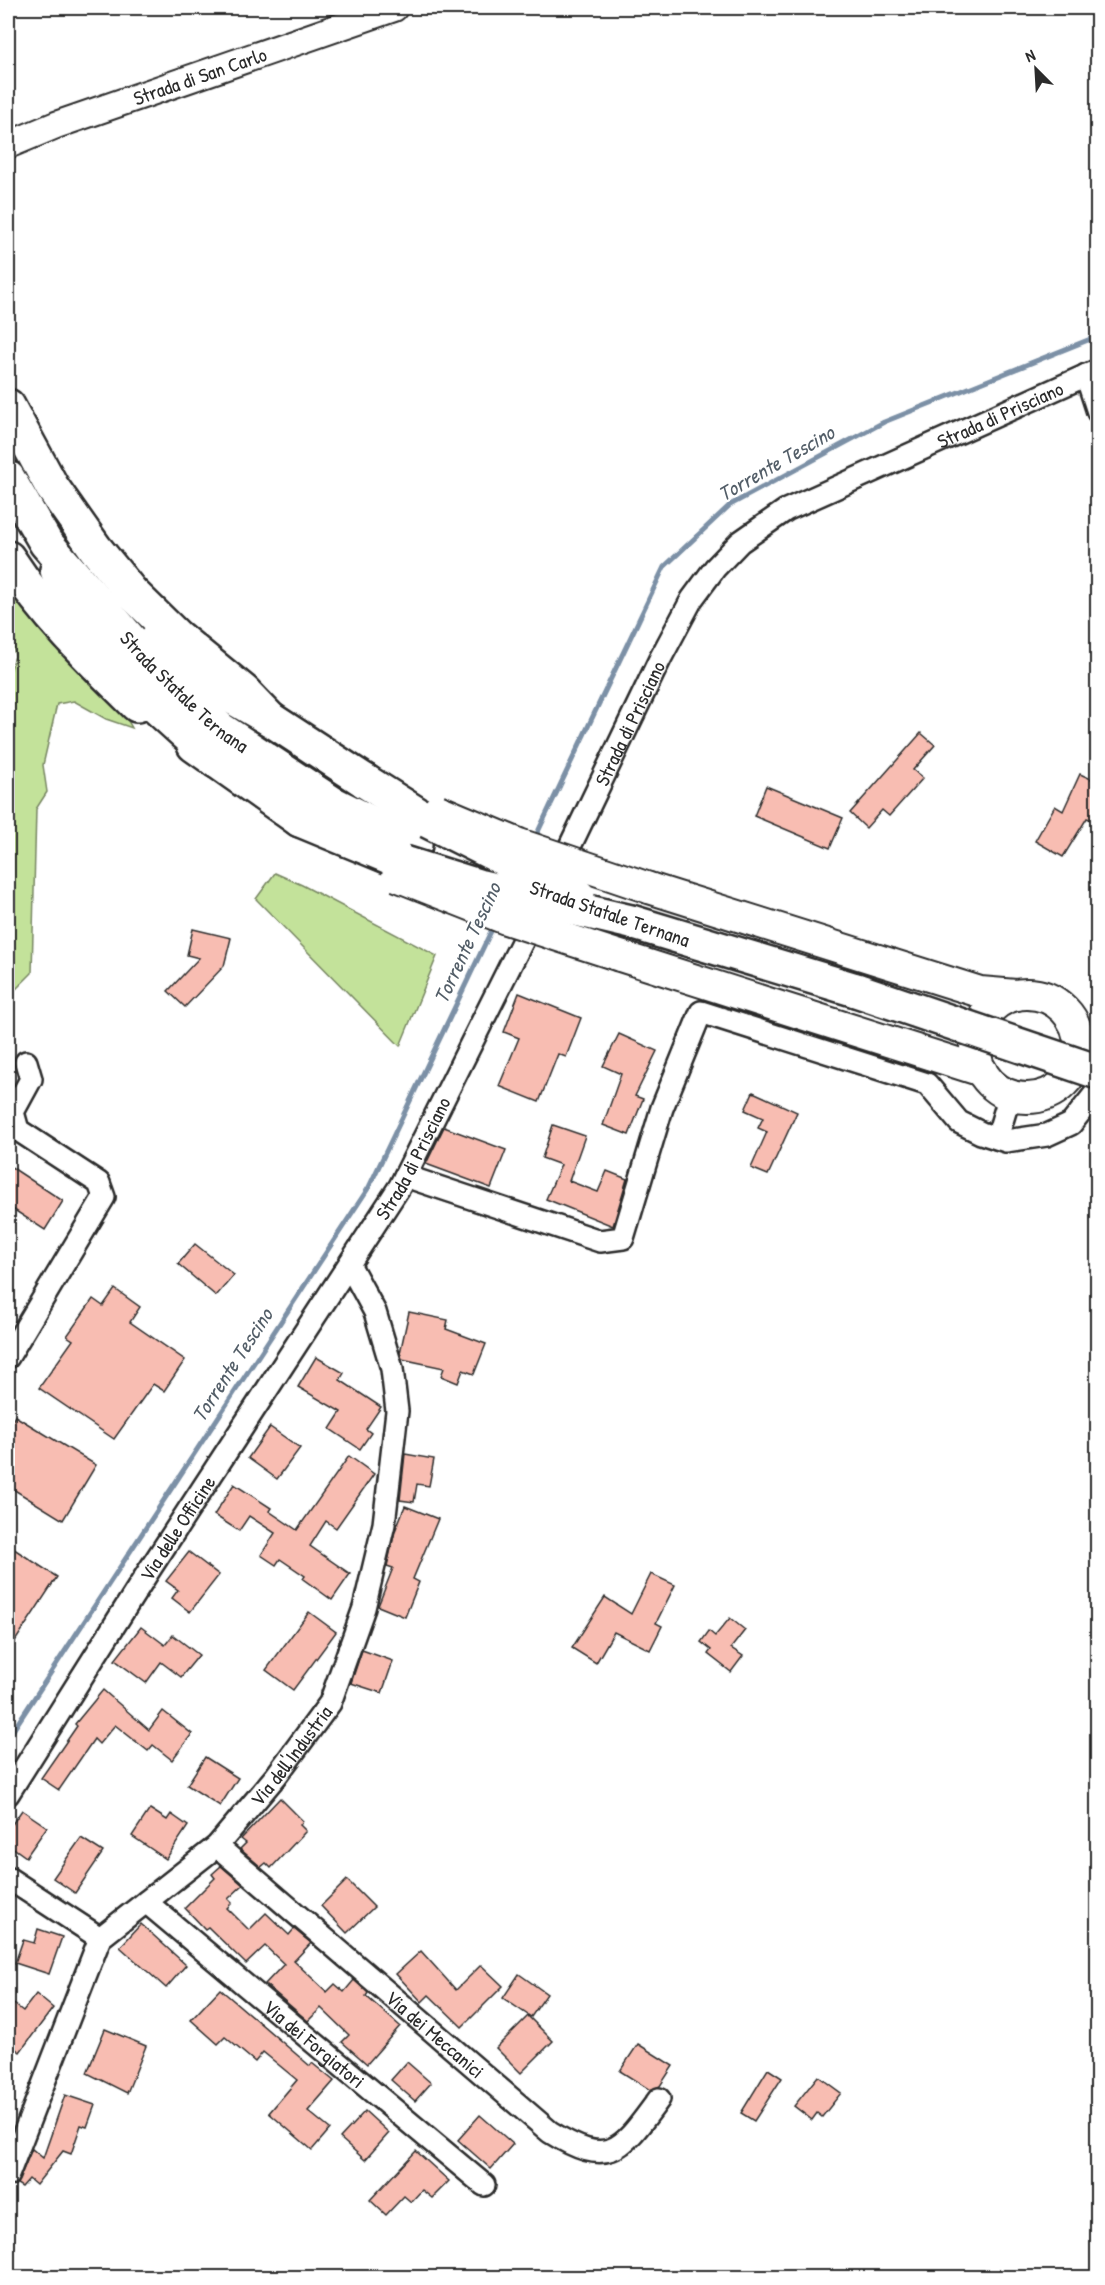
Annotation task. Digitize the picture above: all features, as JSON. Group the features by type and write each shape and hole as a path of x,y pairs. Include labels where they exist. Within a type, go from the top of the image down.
{"main road":[{"path":"8,406 52,487 95,548 131,592 177,637 243,691 270,719"},
{"name":"Strada Statale Ternana","path":"8,478 46,543 148,660 220,729 332,803 417,843 631,922 856,990 1098,1071"},
{"path":"46,543 155,641 208,682 365,780 417,843 506,919 982,1071"},
{"path":"46,543 74,612 153,704 216,761"},
{"path":"8,558 35,600 97,666 144,711 300,820 417,843 519,844 649,888 980,992 1044,996 1061,1006 1072,1020 1079,1043 1073,1069 1056,1088 1035,1097 1011,1095 993,1085 982,1071 975,1047 981,1022 993,1006 1016,995"}],"street":[{"name":"Strada di San Carlo","path":"8,145 56,125 394,8"},
{"path":"1092,373 1098,412"},
{"name":"Strada di Prisciano","path":"350,1266 405,1176 571,846 660,659 692,599 715,568 740,542 786,510 1092,373"},
{"path":"405,1176 600,1241 623,1238 662,1108 702,1012 927,1084 959,1122 1006,1141 1047,1135 1071,1124 1098,1090"},
{"path":"8,1357 104,1197 99,1183 18,1130 13,1112 31,1079 26,1062"},
{"path":"997,1138 1011,1095"},
{"name":"Via delle Officine","path":"8,1794 148,1572 350,1266"},
{"name":"Via dell'Industria","path":"100,1938 217,1846 276,1776 330,1703 364,1608 381,1534 398,1411 392,1369 375,1312 350,1266"},
{"name":"Via dei Meccanici","path":"217,1846 550,2132 570,2144 594,2152 617,2149 629,2139 659,2099"},
{"path":"8,1878 100,1938 8,2175"},
{"name":"Via dei Forgiatori","path":"146,1902 484,2185"}],"green space":[{"path":"8,580 110,689 132,728 106,719 74,701 57,704 43,765 47,792 36,809 32,973 13,992 8,993 8,847 14,762 8,720 8,678 15,656 8,618"},
{"path":"275,873 437,956 400,1046 256,899"}],"building":[{"path":"921,733 935,745 913,770 923,778 889,816 882,810 866,828 850,813"},
{"path":"1080,774 1098,782 1098,809 1092,820 1087,818 1063,857 1035,841 1055,806 1063,811"},
{"path":"766,786 843,818 830,848 754,816"},
{"path":"193,929 231,938 224,966 185,1007 168,991 199,958 187,955"},
{"path":"519,993 581,1018 566,1057 558,1054 539,1102 499,1086 519,1038 504,1032"},
{"path":"619,1034 657,1051 635,1096 643,1099 629,1135 603,1125 621,1074 603,1066"},
{"path":"753,1092 797,1112 768,1175 751,1168 767,1132 758,1128 763,1118 745,1110"},
{"path":"553,1125 585,1136 569,1181 598,1192 607,1171 627,1179 613,1226 546,1199 561,1165 542,1158"},
{"path":"444,1127 506,1150 491,1188 426,1164"},
{"path":"8,1165 63,1201 45,1230 8,1206"},
{"path":"195,1244 234,1275 216,1296 178,1264"},
{"path":"115,1289 140,1307 130,1322 185,1360 164,1391 153,1384 114,1439 39,1388 73,1340 67,1336 93,1299 103,1306"},
{"path":"409,1312 448,1320 446,1329 486,1344 474,1374 463,1370 458,1383 441,1376 444,1368 402,1359 400,1353"},
{"path":"316,1357 344,1373 340,1380 381,1407 366,1429 371,1433 360,1449 330,1429 341,1412 298,1387"},
{"path":"15,1416 96,1465 63,1520 8,1486 8,1427"},
{"path":"270,1427 300,1448 277,1479 248,1458"},
{"path":"405,1454 434,1459 429,1486 417,1484 414,1502 400,1500"},
{"path":"349,1456 374,1474 336,1528 326,1521 310,1546 350,1574 332,1600 303,1579 305,1576 280,1559 276,1565 261,1555 275,1533 249,1516 239,1531 214,1515 234,1484 271,1508 269,1511 297,1530"},
{"path":"405,1506 438,1519 413,1579 419,1582 405,1617 378,1606 393,1568 387,1566 395,1531"},
{"path":"8,1545 57,1577 8,1652"},
{"path":"189,1552 219,1575 190,1612 172,1598 178,1590 166,1581"},
{"path":"651,1574 675,1585 656,1623 662,1626 650,1650 614,1632 596,1663 572,1648 605,1597 631,1614"},
{"path":"309,1612 336,1632 293,1690 266,1670"},
{"path":"730,1618 745,1630 731,1648 743,1656 731,1672 708,1654 711,1650 701,1642 709,1631 715,1636"},
{"path":"141,1627 165,1645 173,1635 199,1655 181,1677 161,1662 146,1683 115,1660"},
{"path":"362,1650 393,1661 382,1693 351,1683"},
{"path":"103,1690 149,1730 163,1711 192,1734 172,1760 153,1745 148,1751 115,1725 99,1744 94,1739 59,1790 41,1778 77,1726 75,1724"},
{"path":"205,1757 238,1778 220,1806 187,1785"},
{"path":"280,1798 303,1821 300,1825 306,1831 271,1868 266,1863 261,1867 240,1849 246,1843 241,1839"},
{"path":"150,1809 167,1820 171,1814 188,1826 166,1859 132,1836"},
{"path":"22,1810 47,1827 26,1857 8,1844 8,1830"},
{"path":"81,1838 103,1852 75,1893 53,1878"},
{"path":"221,1866 243,1885 228,1899 232,1903 227,1908 249,1930 266,1913 289,1935 294,1929 311,1943 294,1961 327,1992 335,1984 344,1992 354,1980 368,1993 366,1996 400,2026 367,2064 342,2042 349,2035 321,2008 308,2021 265,1984 284,1964 265,1946 246,1964 208,1927 205,1929 185,1908 215,1878 212,1874"},
{"path":"347,1880 374,1907 347,1933 321,1906"},
{"path":"141,1924 186,1965 166,1988 120,1947"},
{"path":"38,1929 62,1937 49,1974 15,1963 23,1940 34,1943"},
{"path":"421,1951 456,1990 481,1965 503,1986 462,2027 429,1995 422,2002 396,1974"},
{"path":"519,1974 547,1994 531,2017 503,1998"},
{"path":"220,1989 310,2066 312,2063 334,2081 308,2111 330,2129 312,2150 269,2113 297,2080 263,2052 255,2062 225,2037 218,2044 191,2020"},
{"path":"36,1994 53,2008 20,2052 8,2043 8,2013 14,2004 23,2011"},
{"path":"528,2016 553,2041 521,2073 496,2048"},
{"path":"105,2029 146,2046 127,2093 87,2073"},
{"path":"638,2044 673,2066 660,2086 650,2090 620,2071"},
{"path":"407,2062 431,2083 415,2101 391,2080"},
{"path":"768,2069 782,2078 754,2121 741,2113"},
{"path":"818,2076 841,2093 822,2117 817,2113 812,2120 794,2106"},
{"path":"65,2095 95,2105 87,2127 81,2125 71,2154 63,2151 36,2185 29,2179 22,2187 17,2184 32,2149 43,2158"},
{"path":"365,2111 389,2133 365,2160 340,2138"},
{"path":"480,2115 513,2144 491,2169 458,2140"},
{"path":"416,2151 449,2181 432,2198 422,2190 411,2202 404,2196 386,2215 370,2200"}],"waterway":[{"name":"Torrente Tescino","path":"535,838 664,567 730,505 884,422 1098,336"},
{"name":"Torrente Tescino","path":"8,1738 369,1187 494,925"}]}
